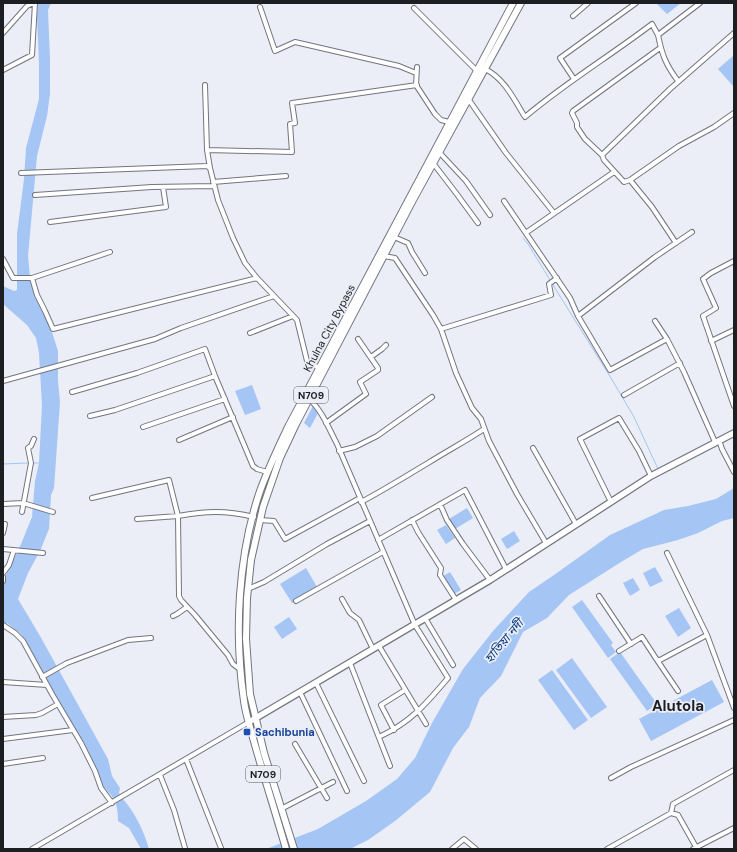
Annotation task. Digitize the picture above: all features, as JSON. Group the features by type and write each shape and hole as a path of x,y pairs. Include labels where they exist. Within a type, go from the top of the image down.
{"highway":[{"name":"Khulna City Bypass","path":"282,824 249,722 244,701 239,645 239,612 245,553 260,493 267,472 282,440 319,368 513,3"},
{"name":"Khulna City Bypass","path":"282,824 281,809 264,753 250,694 246,639 251,560 263,507 280,458 310,399 433,163 521,3"},
{"name":"N709","path":"282,824 286,849"},
{"name":"N709","path":"282,824 294,849"}],"main road":[{"path":"249,722 490,580 651,476 734,433"}],"street":[{"path":"3,33 27,6 35,3 32,55 3,70"},
{"path":"573,16 588,3"},
{"path":"574,79 560,58 636,3"},
{"path":"658,35 700,3"},
{"path":"260,7 275,51 295,42 399,66 416,73"},
{"path":"414,8 477,72"},
{"path":"485,69 491,71 502,81 524,116 652,24 658,35 660,48 668,67 678,81"},
{"path":"602,155 678,81 734,33"},
{"path":"660,48 573,111 572,115 577,123 577,127 585,139 602,155 604,160 624,182 630,180 679,146 714,127 734,113"},
{"path":"417,67 417,85 435,114 441,120 449,122"},
{"path":"205,85 207,150 210,168 218,200 233,238 245,262 257,278 293,316 298,324 307,360 319,368"},
{"path":"207,150 292,152 290,124 295,123 292,102 417,85"},
{"path":"469,100 506,153 554,213"},
{"path":"440,152 466,181 490,216"},
{"path":"433,163 478,223"},
{"path":"22,173 199,165 210,168"},
{"path":"527,232 614,172"},
{"path":"35,195 214,184 286,176"},
{"path":"630,180 652,207 676,243"},
{"path":"50,222 166,207 163,186"},
{"path":"504,201 512,214 527,232 570,298 578,316 610,370 667,339"},
{"path":"578,316 692,232"},
{"path":"394,237 408,243 425,272"},
{"path":"3,259 13,278 32,278 110,252"},
{"path":"384,256 395,258 434,315 441,329 456,373 472,408 481,419 484,429 517,494 546,543"},
{"path":"734,261 703,279 716,308 703,316 734,406"},
{"path":"32,278 37,295 53,329 257,278"},
{"path":"441,329 551,296 549,284 557,278"},
{"path":"3,380 155,339 181,328 274,296"},
{"path":"250,333 293,316"},
{"path":"655,321 680,363 717,441 734,472"},
{"path":"712,341 734,330"},
{"path":"326,422 366,394 360,382 378,370 358,339"},
{"path":"371,357 386,345"},
{"path":"72,392 137,373 206,349 214,376 253,466 267,472"},
{"path":"624,395 680,363"},
{"path":"90,416 115,410 214,376"},
{"path":"339,450 355,447 377,436 432,397"},
{"path":"143,427 225,399"},
{"path":"310,399 326,422 415,625 448,678 418,712 394,730 379,737"},
{"path":"179,440 232,417"},
{"path":"611,502 580,439 619,418 651,476"},
{"path":"260,520 274,521 285,539 399,481 484,429"},
{"path":"22,512 31,463 28,448 34,440"},
{"path":"533,448 576,524"},
{"path":"92,498 169,480 178,516 178,593 181,600 228,655 233,664 241,670"},
{"path":"378,540 465,490 506,569"},
{"path":"3,504 23,503 52,512"},
{"path":"440,504 447,520 490,580"},
{"path":"137,519 222,511 254,517"},
{"path":"412,520 441,568 440,575 456,600"},
{"path":"248,589 264,582 327,544 370,521"},
{"path":"3,524 5,524 3,533"},
{"path":"3,549 42,553"},
{"path":"3,574 9,565 15,550"},
{"path":"296,601 383,552"},
{"path":"667,553 707,635 734,708"},
{"path":"599,596 631,644"},
{"path":"342,599 350,614 359,620 373,649"},
{"path":"172,616 187,607"},
{"path":"426,618 454,665"},
{"path":"3,625 15,633 23,641 95,771 101,788 113,802"},
{"path":"657,660 660,660 707,635"},
{"path":"619,651 642,637 678,691"},
{"path":"42,676 59,667 128,640 151,638"},
{"path":"380,646 426,724"},
{"path":"350,663 390,766"},
{"path":"3,682 47,685"},
{"path":"316,683 364,781"},
{"path":"394,730 381,705 405,690"},
{"path":"300,692 348,791"},
{"path":"3,717 36,715 58,704"},
{"path":"611,778 734,720"},
{"path":"32,849 249,722"},
{"path":"3,739 73,730"},
{"path":"295,744 327,798"},
{"path":"3,764 44,758"},
{"path":"186,759 221,848"},
{"path":"671,813 673,804 734,770"},
{"path":"160,774 174,810 185,848"},
{"path":"281,809 333,782"},
{"path":"607,849 671,813 678,815 695,848 734,828"},
{"path":"452,849 464,839 476,849"}],"water":[{"path":"38,3 51,3 48,10 50,94 47,116 37,156 28,256 30,277 50,326 58,351 60,402 54,488 51,495 49,529 40,551 28,573 18,599 108,759 112,776 120,788 119,793 136,818 144,833 149,849 141,849 129,828 118,821 117,809 114,800 101,784 21,634 7,623 3,630 3,588 6,575 32,517 35,481 39,463 42,405 39,353 36,338 27,325 3,304 3,286 14,291 17,290 17,234 24,179 26,148 39,99"},
{"path":"656,3 681,3 667,14"},
{"path":"734,55 734,87 718,69"},
{"path":"252,385 261,409 245,415 235,391"},
{"path":"313,406 318,413 310,428 304,423"},
{"name":"হাতিয়া নদী","path":"734,488 734,518 722,521 698,533 678,540 643,549 569,595 547,618 523,632 501,676 480,698 469,727 453,748 430,792 395,821 368,840 350,849 266,849 318,829 366,801 397,779 415,758 432,723 463,669 493,631 529,592 610,535 664,510 716,499"},
{"path":"467,508 473,518 455,529 449,519"},
{"path":"446,525 455,538 446,544 437,530"},
{"path":"514,531 520,541 507,549 501,539"},
{"path":"655,567 663,581 650,587 643,573"},
{"path":"306,568 317,587 292,603 280,584"},
{"path":"450,572 461,590 454,594 443,576"},
{"path":"633,578 640,590 630,596 623,583"},
{"path":"582,600 613,643 611,645 616,652 608,658 572,607"},
{"path":"679,608 691,628 678,637 665,616"},
{"path":"289,617 297,629 282,639 274,627"},
{"path":"620,652 657,704 647,711 610,659"},
{"path":"572,658 607,707 591,718 556,670"},
{"path":"552,670 588,720 574,730 538,680"},
{"path":"712,680 724,702 651,741 639,719"}],"waterway":[{"path":"523,238 550,280"},
{"path":"553,285 634,417 658,469"},
{"path":"3,464 28,463"},
{"path":"32,463 39,463"}],"place":[{"name":"Sachibunia","path":"247,732"}],"district":[{"name":"Alutola","path":"678,706"}]}
